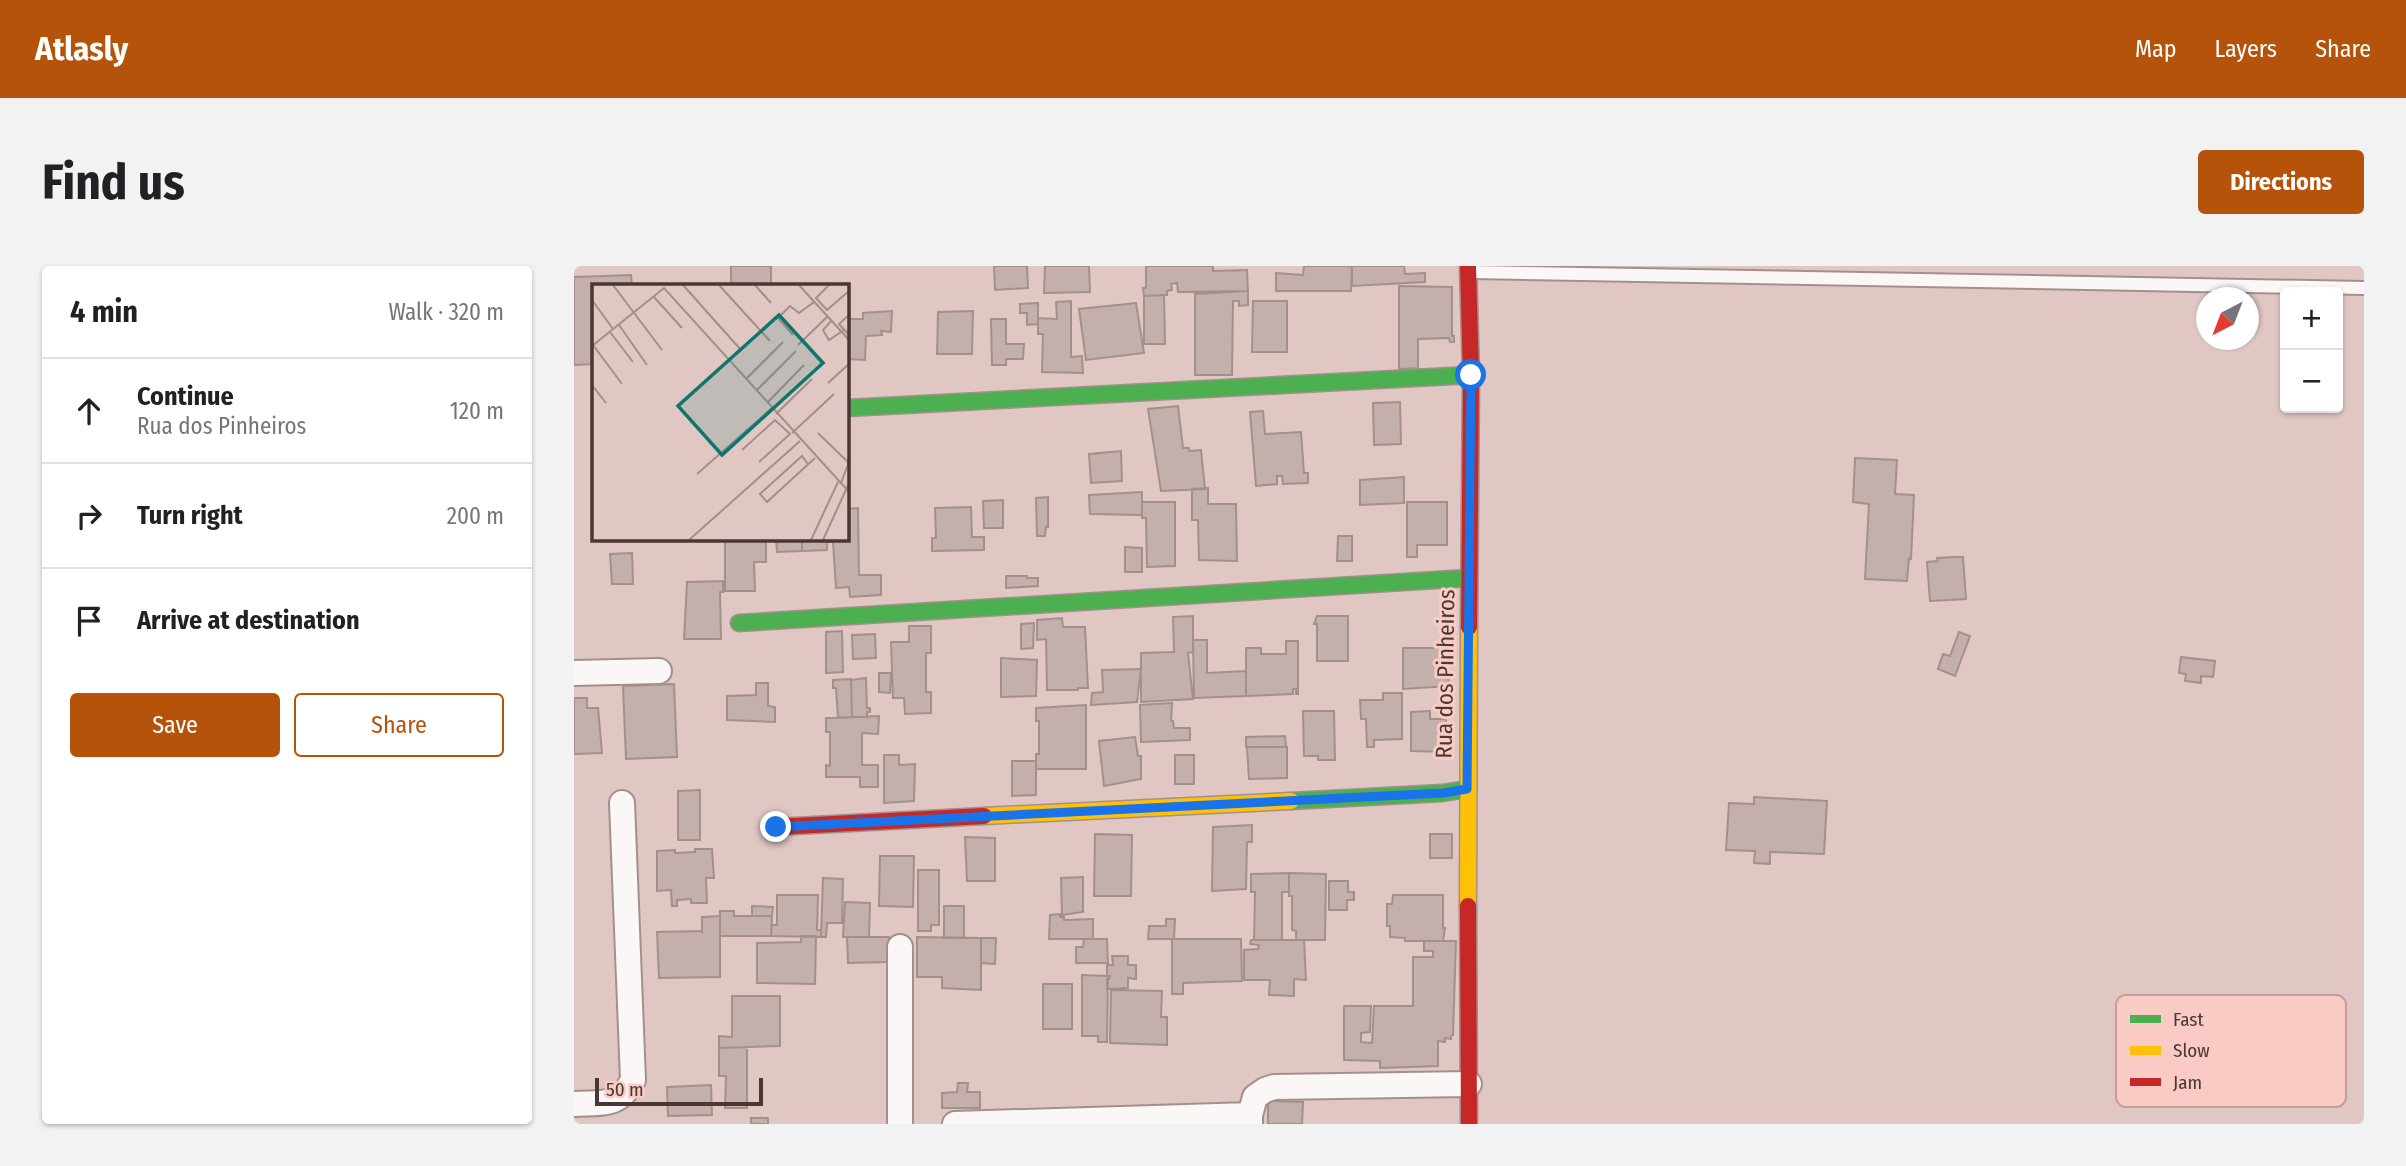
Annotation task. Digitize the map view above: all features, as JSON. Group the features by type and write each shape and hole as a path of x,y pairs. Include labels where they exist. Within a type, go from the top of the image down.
{"street":[{"name":"Rua dos Pinheiros","path":"1468,269 1471,375 1467,789 1469,1124"},
{"path":"849,408 1471,375"},
{"path":"738,623 1469,578"},
{"path":"574,673 659,671"},
{"path":"776,827 1467,789"},
{"path":"574,1104 613,1101 625,1094 633,1080 622,803"},
{"path":"900,947 901,1124"},
{"path":"955,1124 1250,1120 1255,1097 1274,1087 1469,1084"}],"lane":[{"path":"1468,269 2364,288"}],"building":[{"path":"731,266 771,266 771,284 731,284"},
{"path":"994,266 1027,266 1028,288 995,290"},
{"path":"1045,266 1089,266 1090,292 1044,293"},
{"path":"1146,266 1213,266 1213,271 1247,270 1248,291 1178,292 1177,283 1171,284 1172,290 1167,291 1167,295 1144,296"},
{"path":"1304,266 1352,266 1351,291 1276,291 1276,273 1303,275"},
{"path":"1352,266 1404,266 1405,274 1425,273 1425,282 1352,286"},
{"path":"631,275 632,284 592,284 592,364 574,365 574,277"},
{"path":"1399,286 1452,287 1454,342 1450,342 1449,338 1418,339 1418,368 1399,369"},
{"path":"1248,291 1248,305 1239,306 1239,301 1233,301 1232,375 1195,375 1195,294"},
{"path":"1164,295 1165,344 1144,344 1144,296"},
{"path":"1071,301 1071,357 1082,356 1083,373 1042,372 1043,334 1038,334 1038,318 1057,319 1056,302"},
{"path":"1253,301 1287,301 1287,352 1252,352"},
{"path":"1038,303 1038,324 1027,325 1027,313 1020,313 1020,304"},
{"path":"1136,303 1144,353 1086,360 1079,309"},
{"path":"892,311 891,332 881,331 882,335 866,336 865,360 849,359 849,319 863,319 863,313"},
{"path":"973,311 972,354 937,354 938,312"},
{"path":"991,319 1006,319 1006,344 1024,344 1023,359 1006,359 1006,365 992,365"},
{"path":"1400,402 1401,444 1374,445 1373,403"},
{"path":"1178,406 1183,448 1189,448 1189,451 1201,450 1205,489 1161,491 1148,409"},
{"path":"1263,411 1265,434 1301,432 1304,473 1308,473 1308,483 1283,484 1282,476 1277,476 1277,484 1256,486 1250,412"},
{"path":"1121,451 1122,481 1091,483 1089,454"},
{"path":"1855,458 1897,460 1895,494 1914,495 1911,559 1909,558 1907,581 1865,579 1869,504 1853,502"},
{"path":"1404,477 1404,503 1360,505 1360,480"},
{"path":"1208,488 1208,504 1236,504 1237,561 1199,560 1198,520 1192,520 1192,489"},
{"path":"1142,492 1142,515 1090,514 1089,495"},
{"path":"1048,497 1048,527 1045,536 1037,536 1036,498"},
{"path":"1003,500 1003,528 984,528 983,501"},
{"path":"1142,502 1175,502 1175,566 1147,567 1146,518 1142,518"},
{"path":"1407,502 1447,502 1447,545 1417,545 1417,557 1407,557"},
{"path":"971,507 972,537 984,537 984,550 932,551 932,538 936,538 935,508"},
{"path":"858,508 859,575 881,575 881,595 850,597 849,587 836,588 833,542 827,541 849,541 849,509"},
{"path":"1338,536 1352,536 1352,561 1337,561"},
{"path":"725,541 766,541 766,562 754,562 755,591 725,591"},
{"path":"776,541 802,541 802,551 777,552"},
{"path":"802,541 827,541 827,550 802,551"},
{"path":"1125,547 1142,548 1142,572 1125,572"},
{"path":"632,553 633,584 612,584 610,554"},
{"path":"1963,557 1966,599 1930,601 1927,562 1938,561 1937,558"},
{"path":"1006,576 1038,578 1038,586 1006,588"},
{"path":"723,581 723,592 720,592 721,639 684,639 687,582"},
{"path":"1193,616 1193,652 1188,653 1193,699 1141,702 1141,653 1174,652 1173,617"},
{"path":"1317,616 1348,616 1348,661 1317,661 1317,624 1314,624"},
{"path":"1062,618 1063,627 1085,627 1088,688 1047,690 1046,639 1037,640 1037,620"},
{"path":"1034,623 1033,648 1021,649 1021,624"},
{"path":"909,626 931,626 931,653 926,653 926,692 931,692 931,713 905,714 904,698 893,698 891,642 909,642"},
{"path":"842,631 843,672 826,673 826,632"},
{"path":"1959,632 1970,636 1955,676 1938,669 1943,654 1950,656"},
{"path":"875,634 876,658 853,659 852,635"},
{"path":"1193,640 1207,640 1207,673 1246,671 1246,696 1194,698"},
{"path":"1286,641 1298,641 1298,694 1296,689 1293,689 1293,694 1246,696 1246,648 1261,648 1261,654 1286,654"},
{"path":"1403,648 1442,648 1442,661 1447,661 1449,686 1403,689"},
{"path":"2181,657 2215,661 2213,677 2201,676 2201,683 2185,681 2186,674 2179,673"},
{"path":"1001,658 1037,660 1036,696 1001,697"},
{"path":"1141,669 1137,702 1091,705 1092,693 1103,692 1102,670"},
{"path":"879,673 891,673 890,693 879,692"},
{"path":"866,678 867,708 870,708 870,712 867,712 867,717 852,717 851,680"},
{"path":"851,679 852,717 838,718 833,680"},
{"path":"756,683 768,683 768,706 775,707 775,722 727,720 727,696 756,695"},
{"path":"674,684 677,757 626,759 623,686"},
{"path":"1383,693 1402,693 1402,739 1374,740 1374,747 1367,747 1366,719 1361,719 1360,700 1383,700"},
{"path":"574,698 587,698 587,708 598,708 602,753 574,754"},
{"path":"1172,703 1171,721 1174,728 1190,728 1190,740 1141,742 1140,705"},
{"path":"1086,705 1086,769 1036,769 1039,721 1036,721 1036,708"},
{"path":"1303,711 1334,711 1335,760 1318,760 1318,756 1304,756"},
{"path":"1430,711 1430,719 1446,719 1446,752 1411,751 1411,712"},
{"path":"879,716 878,734 862,733 862,765 878,765 878,787 860,787 860,777 826,777 826,765 830,766 830,732 826,732 826,718"},
{"path":"1285,736 1286,747 1246,747 1246,737"},
{"path":"1135,737 1138,756 1141,756 1141,779 1104,786 1099,741"},
{"path":"1247,747 1287,747 1287,778 1249,779"},
{"path":"884,755 899,755 899,765 915,764 914,801 884,803"},
{"path":"1175,755 1194,755 1194,784 1175,784"},
{"path":"1012,761 1036,761 1036,795 1012,796"},
{"path":"700,790 700,840 678,840 678,791"},
{"path":"1754,797 1827,801 1824,854 1770,852 1770,864 1754,863 1755,851 1726,850 1729,803 1754,804"},
{"path":"1252,825 1252,842 1247,842 1246,889 1212,891 1213,827"},
{"path":"1095,834 1132,835 1131,896 1094,896"},
{"path":"1430,834 1452,834 1452,858 1430,858"},
{"path":"965,837 995,838 995,881 967,881"},
{"path":"695,849 712,849 714,878 706,878 707,903 691,903 691,899 677,900 677,906 672,906 671,890 657,891 657,851 695,852"},
{"path":"880,856 914,856 913,907 879,906"},
{"path":"918,870 939,870 939,925 931,925 931,931 918,931"},
{"path":"1289,873 1326,874 1325,940 1296,940 1296,931 1292,930"},
{"path":"1289,873 1289,892 1282,892 1282,940 1254,940 1255,892 1251,892 1251,874"},
{"path":"1083,877 1083,912 1062,915 1061,878"},
{"path":"823,878 843,879 842,923 827,923 826,937 821,937"},
{"path":"1329,881 1348,881 1348,892 1354,892 1354,900 1347,900 1347,910 1329,910"},
{"path":"777,895 818,895 817,930 821,930 821,937 771,936 772,925 777,925"},
{"path":"1393,895 1443,895 1443,941 1405,941 1405,938 1390,937 1387,904 1392,904"},
{"path":"845,902 870,903 869,937 843,937"},
{"path":"752,906 773,907 772,916 752,916"},
{"path":"944,906 964,906 964,938 944,938"},
{"path":"720,911 734,911 734,916 772,916 771,936 720,936"},
{"path":"1060,914 1064,920 1093,919 1093,939 1049,939 1050,915"},
{"path":"720,916 720,977 659,978 657,932 702,932 702,917"},
{"path":"1166,919 1175,919 1174,939 1148,939 1149,926 1166,926"},
{"path":"801,936 816,936 815,984 757,983 757,943 801,942"},
{"path":"847,937 889,937 888,962 848,963"},
{"path":"917,937 981,938 981,990 942,988 942,977 917,977"},
{"path":"981,938 996,938 995,964 981,963"},
{"path":"1084,939 1107,939 1108,963 1076,963 1076,947 1083,947"},
{"path":"1172,939 1241,939 1242,981 1183,983 1183,994 1172,994"},
{"path":"1251,940 1304,940 1306,980 1294,979 1294,996 1269,995 1270,980 1244,980 1244,950 1258,949 1259,945 1250,944"},
{"path":"1424,941 1456,941 1453,1035 1451,1039 1445,1038 1445,1042 1438,1041 1438,1066 1380,1068 1380,1061 1344,1060 1344,1006 1371,1006 1370,1032 1361,1033 1361,1042 1372,1043 1374,1006 1413,1006 1413,957 1433,957 1433,951 1424,951"},
{"path":"1112,956 1128,956 1128,965 1136,965 1136,979 1128,978 1128,988 1107,989 1107,979 1110,976 1107,976 1107,965 1113,965"},
{"path":"1082,975 1108,976 1107,1042 1098,1042 1098,1036 1082,1036"},
{"path":"1043,984 1072,984 1072,1029 1043,1029"},
{"path":"1111,990 1162,991 1161,1017 1167,1017 1167,1045 1110,1043"},
{"path":"732,996 780,996 780,1046 719,1048 719,1036 732,1037"},
{"path":"719,1048 747,1048 747,1108 725,1108 726,1076 719,1076"},
{"path":"958,1083 968,1083 967,1092 980,1092 980,1108 942,1108 942,1093 957,1092"},
{"path":"711,1085 712,1115 668,1116 667,1087"},
{"path":"1268,1101 1303,1102 1302,1124 1268,1124"},
{"path":"751,1118 768,1118 768,1124 751,1124"}],"traffic: fast":[{"path":"849,408 1471,375"},
{"path":"739,623 1469,578"},
{"path":"1291,801 1443,793 1467,789"}],"traffic: slow":[{"path":"1468,906 1469,627"},
{"path":"984,816 1291,801"}],"traffic: jam":[{"path":"1468,266 1471,375 1469,627"},
{"path":"776,827 984,816"},
{"path":"1468,906 1469,1124"}],"route":[{"path":"776,827 1443,793 1467,789 1471,375"}]}
